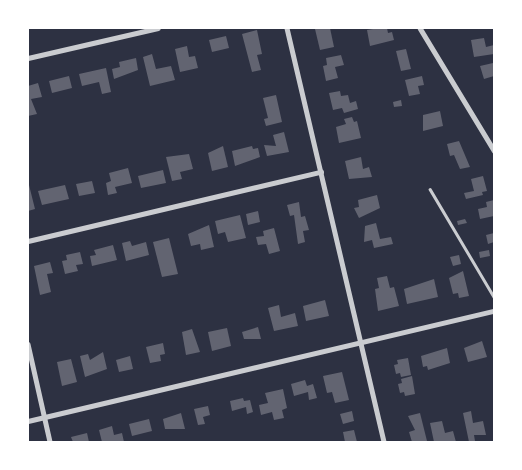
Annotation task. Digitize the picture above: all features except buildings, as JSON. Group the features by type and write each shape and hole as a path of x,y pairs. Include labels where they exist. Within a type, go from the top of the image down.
{"street":[{"path":"28,58 158,28"},
{"path":"287,28 384,442"},
{"path":"420,28 494,150"},
{"path":"487,138 494,136"},
{"path":"28,241 321,172"},
{"path":"28,421 494,311"},
{"path":"28,344 50,442"}],"lane":[{"path":"430,189 494,297"}]}
